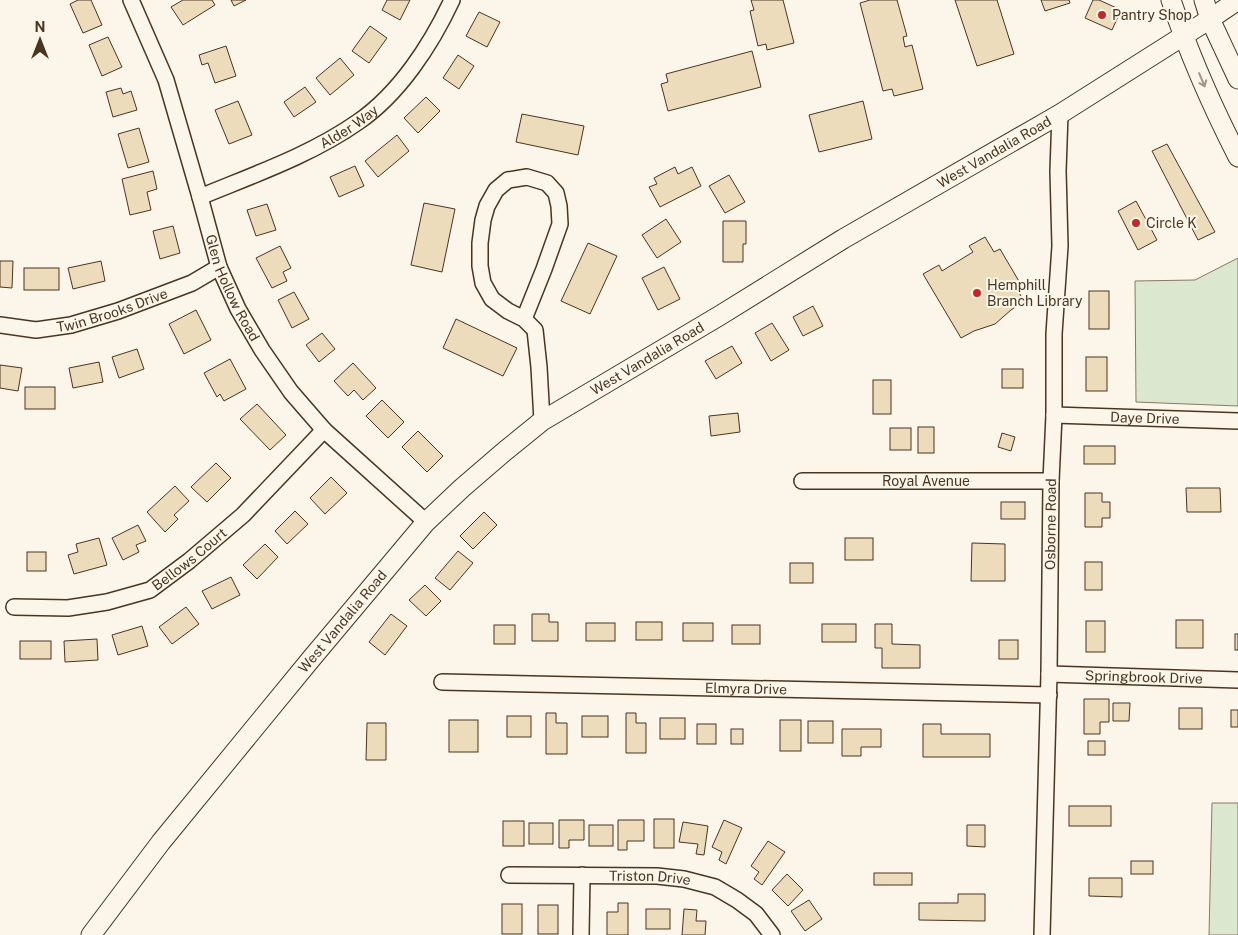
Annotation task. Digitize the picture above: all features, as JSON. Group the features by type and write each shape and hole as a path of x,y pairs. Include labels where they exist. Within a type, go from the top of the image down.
{"main road":[{"path":"1171,0 1182,35 1213,107 1238,157"},
{"path":"1204,0 1210,19 1238,79"},
{"name":"West Vandalia Road","path":"91,935 161,842 311,658 426,522 483,469 542,421 844,239 1060,114 1238,0"}],"street":[{"name":"Glen Hollow Road","path":"131,0 166,80 219,267 238,309 290,392 324,430 426,522"},
{"name":"Alder Way","path":"200,197 311,150 358,122 392,92 416,62 443,19 452,0"},
{"name":"Osborne Road","path":"1042,935 1049,695 1054,334 1060,246 1058,171 1060,114"},
{"path":"524,319 560,224 556,193 547,183 527,177 508,180 496,190 487,206 480,243 480,266 483,283 492,299 508,311 524,319 535,330 540,367 542,421"},
{"name":"Twin Brooks Drive","path":"0,325 36,330 71,325 118,311 183,286 219,267"},
{"name":"Daye Drive","path":"1054,415 1238,421"},
{"name":"Bellows Court","path":"14,607 68,608 108,602 150,590 189,561 244,515 324,430"},
{"name":"Royal Avenue","path":"802,481 1051,481"},
{"name":"Springbrook Drive","path":"1049,674 1238,680"},
{"name":"Elmyra Drive","path":"442,682 1049,695"},
{"name":"Triston Drive","path":"509,875 657,876 684,879 715,887 737,900 756,914 772,935"},
{"path":"581,935 582,875"}],"green space":[{"path":"1238,258 1238,406 1136,402 1135,281 1195,280"},
{"path":"1212,803 1238,803 1238,935 1209,935"}],"building":[{"path":"78,0 91,0 102,25 83,33 70,4"},
{"path":"183,0 212,0 215,5 183,25 171,7"},
{"path":"231,0 246,0 234,6"},
{"path":"387,0 410,0 400,20 382,10"},
{"path":"751,0 783,0 794,43 767,50 766,44 758,46 750,11 754,10"},
{"path":"870,0 897,0 907,36 903,37 905,47 912,45 923,89 894,96 892,89 883,91 860,3"},
{"path":"955,0 997,0 1014,54 977,66"},
{"path":"1041,0 1069,0 1070,3 1045,11"},
{"path":"1093,0 1099,0 1121,10 1112,30 1085,18"},
{"path":"479,12 500,22 487,47 466,36"},
{"path":"370,26 387,38 369,63 352,51"},
{"path":"108,37 122,67 102,76 89,45"},
{"path":"226,46 236,76 215,83 208,63 202,65 199,55"},
{"path":"752,51 761,87 668,111 661,84 668,82 666,74"},
{"path":"458,55 474,66 459,89 443,78"},
{"path":"340,58 354,75 330,95 316,78"},
{"path":"305,87 316,102 294,117 284,102"},
{"path":"121,88 123,94 131,91 137,110 113,117 106,92"},
{"path":"426,97 440,111 418,133 404,118"},
{"path":"238,101 252,135 229,144 215,110"},
{"path":"863,101 872,139 819,152 809,115"},
{"path":"522,114 584,126 578,155 516,142"},
{"path":"139,128 149,162 128,168 118,134"},
{"path":"397,135 409,151 378,177 365,161"},
{"path":"1167,144 1215,232 1198,240 1152,151"},
{"path":"355,166 364,186 339,197 330,177"},
{"path":"675,167 678,174 692,167 701,186 660,207 649,187 657,184 654,178"},
{"path":"153,171 157,189 147,192 151,210 130,215 122,179"},
{"path":"729,175 745,202 725,213 709,186"},
{"path":"1136,201 1157,240 1138,250 1118,211"},
{"path":"424,203 455,209 442,272 411,265"},
{"path":"267,204 276,230 256,236 247,210"},
{"path":"666,219 681,242 657,258 642,235"},
{"path":"723,221 746,221 746,244 743,244 743,262 723,262"},
{"path":"173,226 180,253 160,259 153,231"},
{"name":"Hemphill Branch Library","path":"985,237 994,252 1000,249 1020,283 1015,286 1024,301 995,324 974,331 961,338 923,274 939,265 942,271 973,252 969,246"},
{"path":"588,243 617,256 590,314 561,301"},
{"path":"280,246 291,268 283,272 287,281 272,288 256,258"},
{"path":"0,261 13,261 12,288 0,287"},
{"path":"101,261 105,281 73,289 68,268"},
{"path":"664,267 680,299 658,310 642,278"},
{"path":"24,268 59,268 59,290 24,290"},
{"path":"1089,291 1109,291 1109,329 1089,329"},
{"path":"294,292 309,319 292,328 278,300"},
{"path":"813,306 823,326 803,336 793,317"},
{"path":"196,310 211,340 184,354 169,324"},
{"path":"456,319 517,348 503,376 443,348"},
{"path":"772,323 789,350 771,361 755,333"},
{"path":"322,333 335,349 319,362 306,345"},
{"path":"732,346 742,363 716,379 705,361"},
{"path":"137,349 144,369 119,378 112,357"},
{"path":"1086,357 1107,357 1107,391 1086,391"},
{"path":"230,359 246,389 224,401 220,394 217,397 204,373"},
{"path":"99,362 103,382 73,388 69,368"},
{"path":"353,363 376,388 363,400 354,390 348,396 334,381"},
{"path":"0,365 22,368 18,391 0,388"},
{"path":"1002,369 1023,369 1023,388 1002,388"},
{"path":"873,380 891,380 891,414 873,414"},
{"path":"25,387 55,387 55,409 25,409"},
{"path":"382,400 404,422 388,438 366,416"},
{"path":"257,404 286,435 270,450 240,419"},
{"path":"738,413 740,432 711,436 709,416"},
{"path":"918,427 934,427 934,453 918,453"},
{"path":"890,428 911,428 911,450 890,450"},
{"path":"418,431 443,456 427,472 402,447"},
{"path":"1002,433 1015,437 1011,451 998,447"},
{"path":"1084,446 1115,446 1115,464 1084,464"},
{"path":"216,463 231,478 207,502 191,487"},
{"path":"331,477 347,493 325,514 310,498"},
{"path":"175,486 189,501 174,515 178,519 165,532 147,512"},
{"path":"1186,488 1220,488 1221,512 1187,512"},
{"path":"1085,493 1102,493 1102,502 1110,502 1110,518 1102,518 1102,527 1085,527"},
{"path":"1001,502 1025,502 1025,519 1001,519"},
{"path":"295,511 308,524 287,544 275,531"},
{"path":"484,512 497,525 473,549 460,536"},
{"path":"138,525 146,541 136,545 139,552 123,560 112,538"},
{"path":"99,538 107,565 74,574 68,555 78,552 76,544"},
{"path":"845,538 873,538 873,560 845,560"},
{"path":"972,543 1005,544 1005,581 971,581"},
{"path":"265,544 278,557 257,579 243,565"},
{"path":"458,551 473,563 450,590 435,578"},
{"path":"27,552 46,552 46,571 27,571"},
{"path":"1085,562 1102,562 1102,590 1085,590"},
{"path":"790,563 813,563 813,583 790,583"},
{"path":"231,577 240,595 212,609 202,591"},
{"path":"425,585 441,601 426,616 409,600"},
{"path":"186,607 199,624 172,644 159,627"},
{"path":"391,614 407,626 385,655 369,642"},
{"path":"532,614 549,614 549,622 558,622 558,641 532,641"},
{"path":"1176,620 1203,620 1203,648 1176,648"},
{"path":"1086,621 1105,621 1105,652 1086,652"},
{"path":"636,622 662,622 662,640 636,640"},
{"path":"586,623 615,623 615,641 586,641"},
{"path":"683,623 713,623 713,641 683,641"},
{"path":"822,624 856,624 856,642 822,642"},
{"path":"875,624 892,624 892,644 920,645 920,668 882,668 882,648 875,648"},
{"path":"494,625 515,625 515,644 494,644"},
{"path":"732,625 760,625 760,644 732,644"},
{"path":"142,626 148,646 118,655 112,635"},
{"path":"1235,634 1238,634 1238,650 1235,650"},
{"path":"97,639 98,660 65,662 64,641"},
{"path":"999,640 1018,640 1018,659 999,659"},
{"path":"20,641 51,641 51,659 20,659"},
{"path":"1084,699 1109,699 1109,722 1100,722 1100,734 1084,734"},
{"path":"1113,703 1130,703 1129,721 1113,721"},
{"path":"1179,708 1202,708 1202,729 1179,729"},
{"path":"1231,710 1238,710 1238,727 1231,727"},
{"path":"546,713 556,713 556,723 567,723 567,754 546,754"},
{"path":"626,713 636,713 636,723 646,723 646,753 626,753"},
{"path":"507,716 531,716 531,737 507,737"},
{"path":"582,716 608,716 608,737 582,737"},
{"path":"660,718 685,718 685,739 660,739"},
{"path":"449,720 478,720 478,752 449,752"},
{"path":"780,720 801,720 801,751 780,751"},
{"path":"808,721 833,721 833,743 808,743"},
{"path":"367,723 386,723 386,760 366,760"},
{"path":"697,724 716,724 716,744 697,744"},
{"path":"923,724 941,724 941,734 990,734 990,757 923,757"},
{"path":"731,729 743,729 743,744 731,744"},
{"path":"842,729 881,729 881,747 861,747 861,756 842,756"},
{"path":"1088,741 1105,741 1105,755 1088,755"},
{"path":"1069,806 1111,806 1111,826 1069,826"},
{"path":"654,819 674,819 674,848 654,848"},
{"path":"559,820 584,820 584,840 569,840 569,848 559,848"},
{"path":"618,820 644,820 644,841 627,841 627,850 618,850"},
{"path":"724,820 742,828 726,864 719,860 722,852 712,847"},
{"path":"503,821 524,821 524,846 503,846"},
{"path":"683,822 708,826 704,855 696,854 698,844 679,842"},
{"path":"529,823 553,823 553,844 529,844"},
{"path":"589,825 613,825 613,846 589,846"},
{"path":"967,825 985,825 985,847 967,846"},
{"path":"768,841 785,852 762,885 754,879 759,872 751,866"},
{"path":"1131,861 1153,861 1153,874 1131,874"},
{"path":"874,873 912,873 912,885 874,885"},
{"path":"787,874 803,890 788,906 772,890"},
{"path":"1089,878 1122,878 1122,897 1089,896"},
{"path":"958,894 985,894 985,921 919,920 919,903 958,903"},
{"path":"809,900 822,919 805,931 791,911"},
{"path":"618,903 628,903 628,935 607,935 607,912 618,912"},
{"path":"502,904 522,904 522,934 502,934"},
{"path":"538,905 558,905 558,934 538,934"},
{"path":"646,909 670,909 670,929 646,929"},
{"path":"684,909 697,910 696,921 706,921 705,935 682,935"}],"place":[{"name":"Pantry Shop","path":"1102,15"},
{"name":"Circle K","path":"1136,223"},
{"name":"Hemphill Branch Library","path":"977,293"}]}
